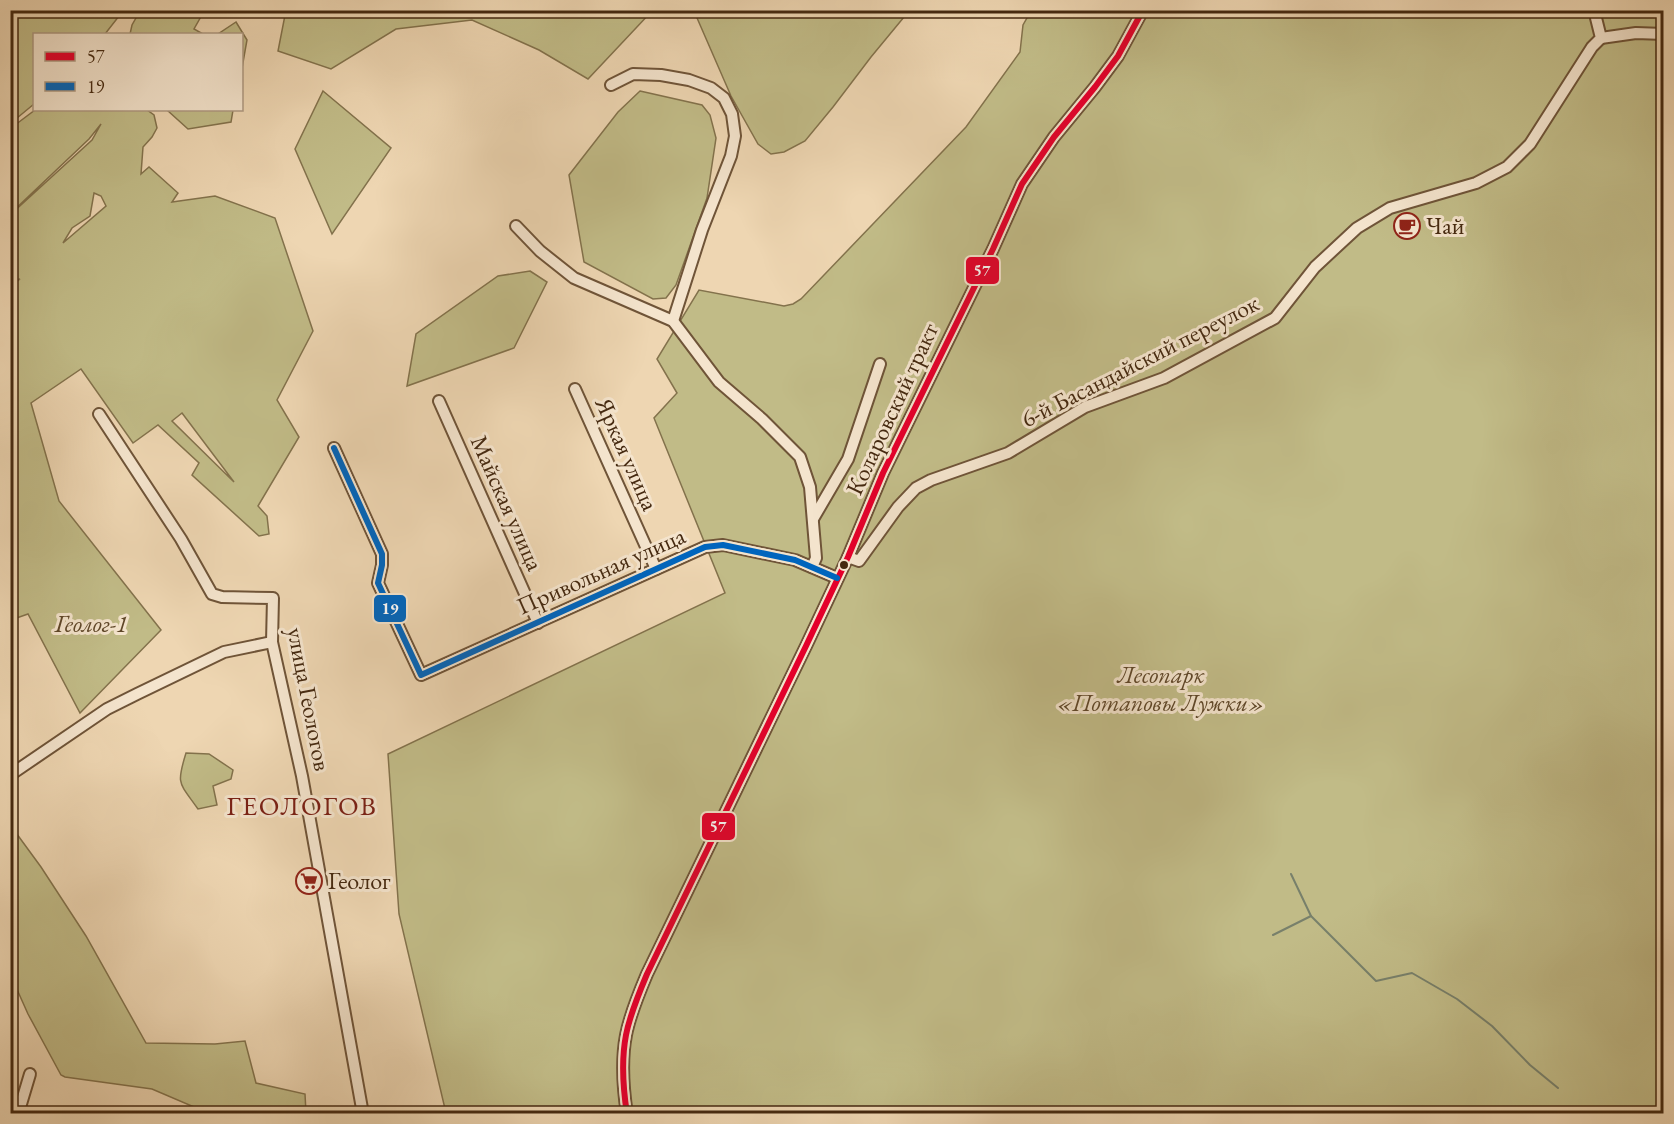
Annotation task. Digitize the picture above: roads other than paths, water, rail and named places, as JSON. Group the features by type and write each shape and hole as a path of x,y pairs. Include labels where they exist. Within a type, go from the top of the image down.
{"street":[{"name":"Коларовский тракт","path":"627,1113 623,1062 626,1035 636,999 647,974 848,557 883,473 993,249 1022,184 1054,137 1118,56 1143,10"},
{"path":"1598,10 1596,18 1601,38 1636,33 1664,34"},
{"name":"6-й Басандайский переулок","path":"848,557 859,561 906,497 916,488 931,480 1008,453 1085,407 1164,378 1275,318 1315,267 1370,219 1390,208 1476,183 1507,167 1530,144 1592,47 1601,38"},
{"path":"611,85 633,74 662,75 689,80 711,88 724,98 732,114 735,136 731,156 702,230 673,321"},
{"path":"516,226 540,251 574,278 673,321 719,382 762,419 800,457 810,487 816,558 812,567"},
{"path":"813,519 848,459 880,364"},
{"name":"Яркая улица","path":"575,389 656,569"},
{"name":"Майская улица","path":"438,401 538,622"},
{"name":"улица Геологов","path":"99,414 181,539 212,594 222,597 273,598 272,642 304,787 363,1113"},
{"name":"Привольная улица","path":"334,448 382,554 378,583 422,675 705,547 723,545 795,560 837,578"},
{"path":"10,775 107,709 224,652 272,642"},
{"path":"18,1113 30,1074"}],"waterway":[{"path":"1291,874 1311,916"},
{"path":"1273,935 1311,916 1376,981 1412,973 1457,999 1492,1026 1530,1065 1558,1088"}],"place":[{"name":"Чай","path":"1407,226"},
{"name":"Геолог","path":"309,881"}],"district":[{"name":"ГЕОЛОГОВ","path":"302,806"}],"park label":[{"name":"Геолог-1","path":"91,624"},
{"name":"Лесопарк «Потаповы Лужки»","path":"1161,689"}]}
